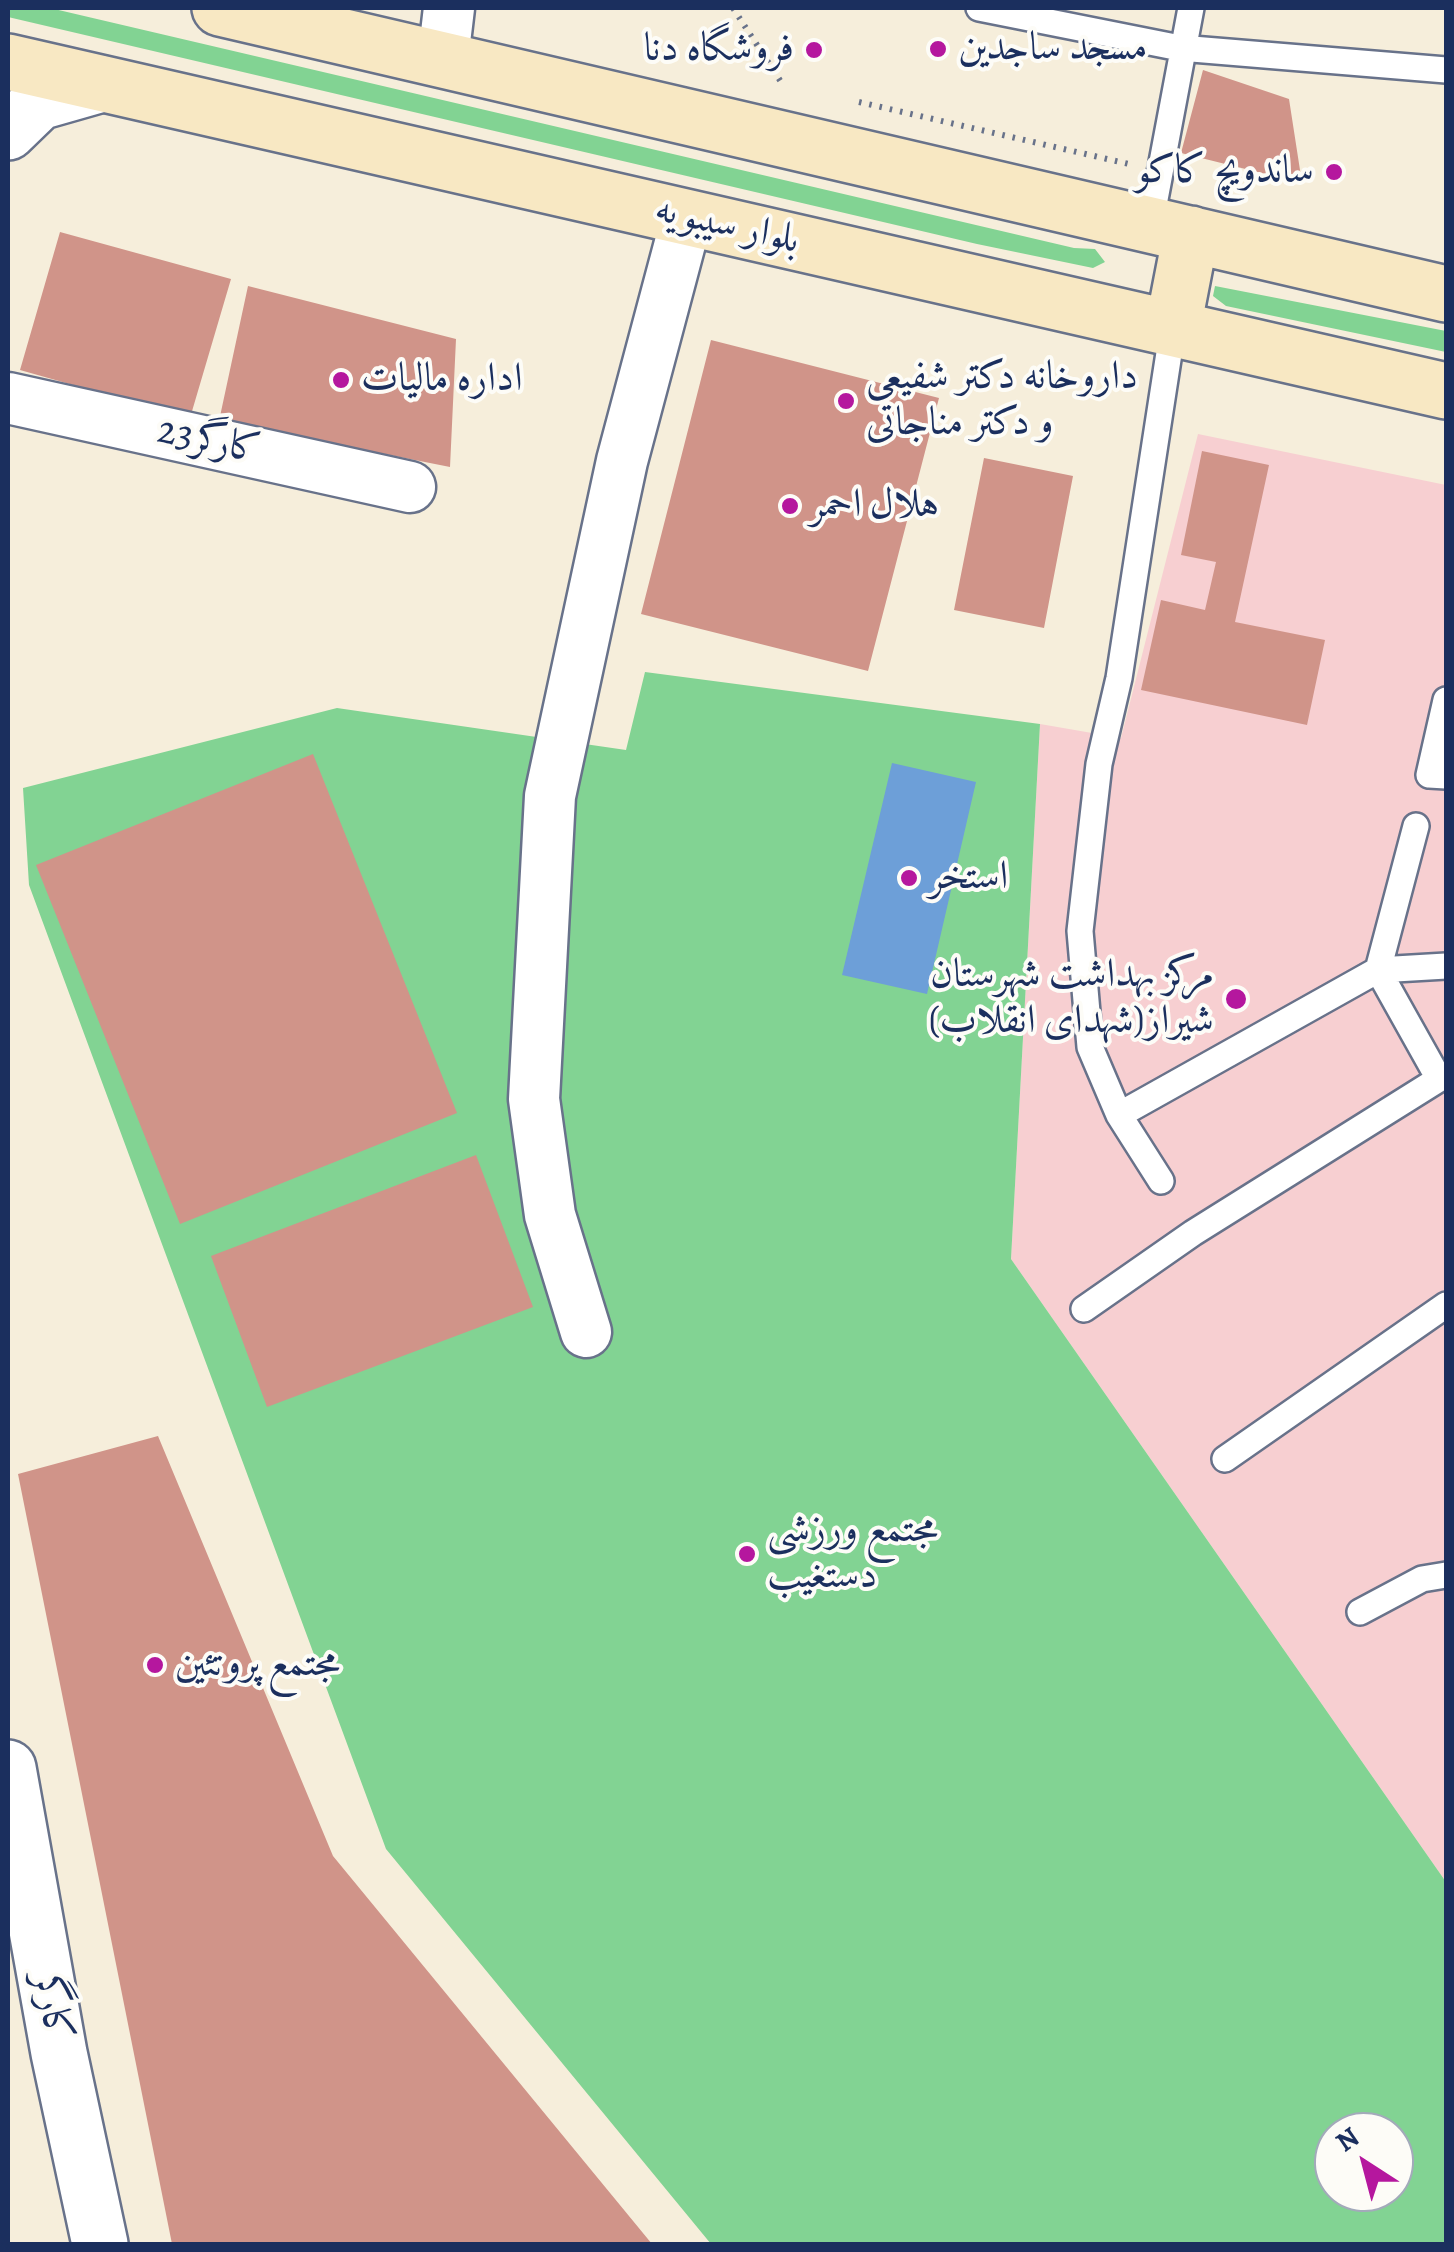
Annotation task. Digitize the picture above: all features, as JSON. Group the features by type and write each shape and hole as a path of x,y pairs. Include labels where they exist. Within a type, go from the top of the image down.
{"main road":[{"path":"220,8 446,33 1171,230 1446,294"},
{"name":"بلوار سیبویه","path":"8,62 1446,391"},
{"path":"1171,230 1174,327"}],"street":[{"path":"8,132 40,102 102,84"},
{"path":"586,1332 550,1214 534,1099 550,796 622,461 687,217"},
{"name":"23کارگر","path":"8,398 410,486"},
{"name":"کارگر","path":"8,1768 59,2053 100,2244"}],"lane":[{"path":"978,8 1180,48 1446,70"},
{"path":"1171,230 1160,171 1190,8"},
{"path":"1160,1181 1118,1115 1090,1047 1080,931 1099,764 1119,678 1174,327"},
{"path":"1446,700 1430,775 1446,776"},
{"path":"1084,1309 1193,1233 1439,1080 1378,970 1416,826"},
{"path":"1118,1115 1378,970 1446,966"},
{"path":"1225,1458 1446,1305"},
{"path":"1360,1612 1422,1579 1446,1575"}],"path":[{"path":"733,8 779,84 798,88"},
{"path":"855,102 1160,171"}],"shaded area":[{"name":"مرکز بهداشت شهرستان شیراز(شهدای انقلاب)","path":"1198,434 1446,485 1446,1882 1011,1259 1040,724 1121,738"}],"green space":[{"path":"8,8 50,8 1074,248 1095,249 1105,262 1093,268 977,244 8,17"},
{"path":"1215,286 1446,331 1446,352 1226,306 1213,296"},
{"name":"مجتمع ورزشی دستغیب","path":"645,672 1040,724 1011,1259 1446,1882 1446,2244 711,2244 386,1849 29,885 23,788 337,708 626,750"}],"water":[{"name":"استخر","path":"892,763 976,782 927,994 842,975"}],"building":[{"name":"مسجد ساجدین","path":"1203,70 1289,99 1302,183 1181,153"},
{"path":"60,232 231,279 190,418 20,370"},
{"name":"اداره مالیات","path":"248,286 456,339 450,467 219,421"},
{"name":"هلال احمر","path":"711,340 939,398 868,671 641,614"},
{"path":"1202,451 1269,465 1235,622 1325,640 1307,725 1141,690 1161,600 1205,610 1216,562 1181,555"},
{"path":"984,458 1073,476 1044,628 954,610"},
{"path":"313,754 457,1113 180,1224 36,865"},
{"path":"476,1155 533,1307 267,1407 211,1256"},
{"name":"مجتمع پروتئین","path":"158,1436 333,1856 652,2244 172,2244 18,1474"}],"place":[{"name":"مسجد ساجدین","path":"938,49"},
{"name":"فروشگاه دنا","path":"814,50"},
{"name":"ساندویچ کاکو","path":"1334,172"},
{"name":"اداره مالیات","path":"341,380"},
{"name":"داروخانه دکتر شفیعی و دکتر مناجاتی","path":"846,401"},
{"name":"هلال احمر","path":"790,506"},
{"name":"استخر","path":"909,878"},
{"name":"مرکز بهداشت شهرستان شیراز(شهدای انقلاب)","path":"1236,999"},
{"name":"مجتمع ورزشی دستغیب","path":"747,1554"},
{"name":"مجتمع پروتئین","path":"155,1665"}]}
